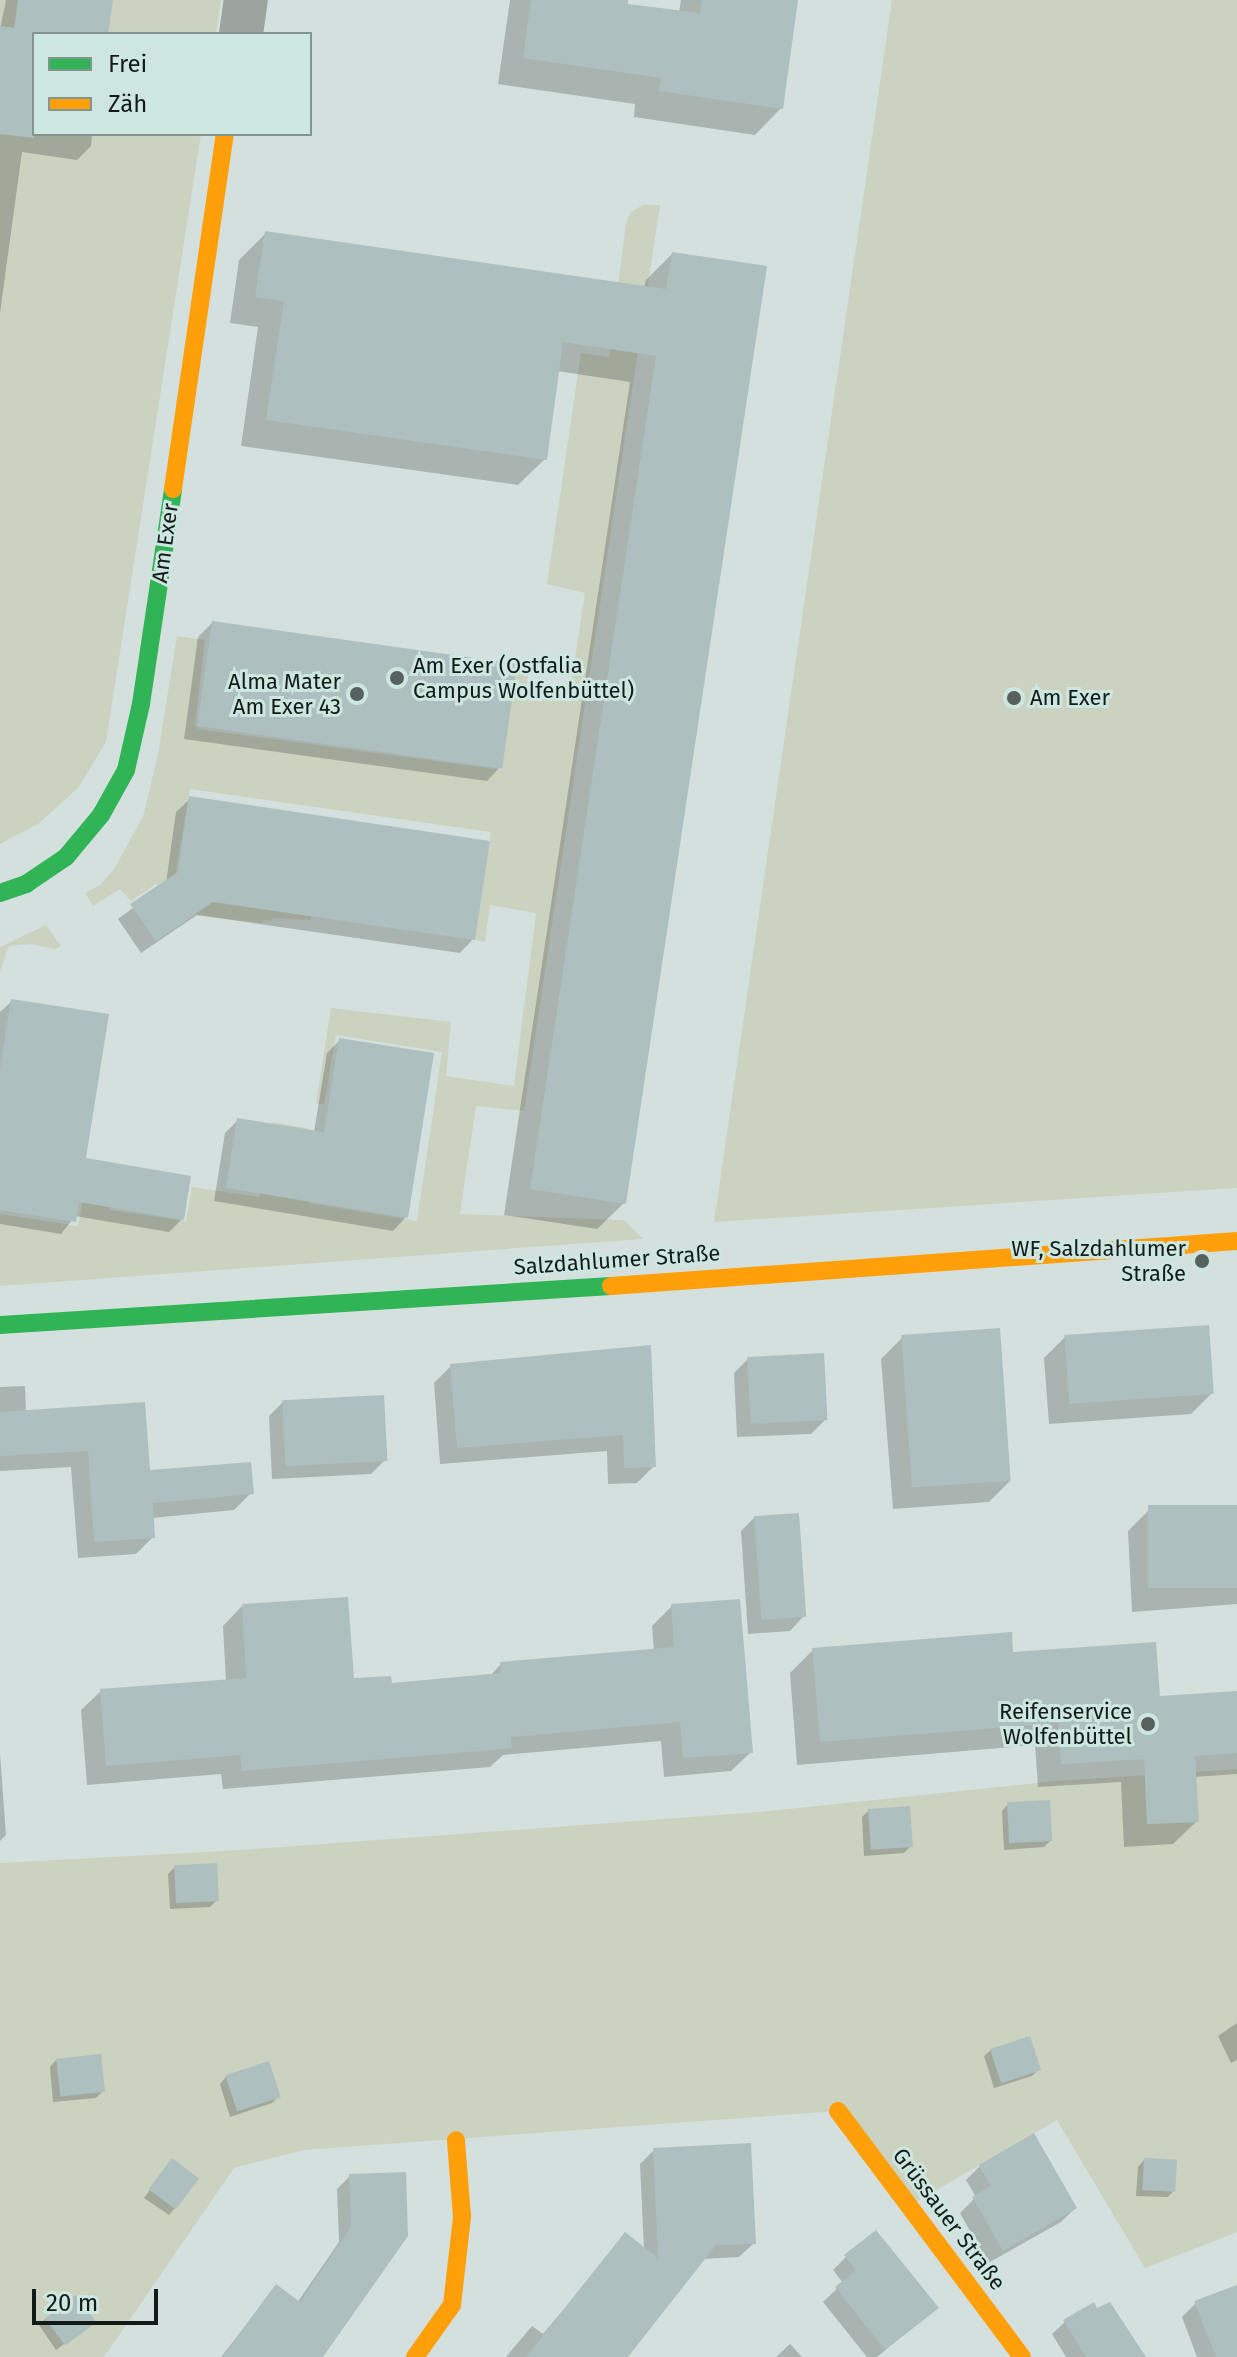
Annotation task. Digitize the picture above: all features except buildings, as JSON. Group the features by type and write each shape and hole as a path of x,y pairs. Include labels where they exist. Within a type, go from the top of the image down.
{"street":[{"path":"241,32 246,0"},
{"name":"Am Exer","path":"0,893 26,884 66,857 101,815 126,770 141,704 225,136"},
{"name":"Salzdahlumer Straße","path":"0,1325 872,1269 1237,1241"},
{"name":"Grüssauer Straße","path":"838,2111 1022,2357"},
{"path":"415,2357 452,2305 462,2217 456,2140"}],"green space":[{"path":"0,0 221,0 216,32 32,32 32,136 201,136 106,742 79,787 38,824 0,844"},
{"name":"Am Exer","path":"892,0 1237,0 1237,1188 714,1222"},
{"path":"643,205 660,205 524,1111 476,1106 460,1214 624,1220 643,1239 0,1286 0,1214 78,1226 88,1172 114,1176 110,1210 186,1221 192,1187 259,1197 272,1122 306,1128 318,1135 309,1203 417,1221 442,1052 336,1035 324,1104 316,1104 331,1008 451,1022 446,1076 514,1086 536,913 490,905 485,942 475,940 491,832 190,789 173,889 311,912 311,920 272,918 271,921 263,920 263,923 187,914 185,921 156,884 131,901 120,889 93,906 85,893 100,885 114,869 143,817 158,754 177,636 205,640 195,725 199,729 502,770 517,662 530,662 526,692 569,698 585,593 547,584 581,353 609,357 626,223 631,212"},
{"path":"46,925 61,946 55,949 32,944 9,946 0,971 0,947"},
{"path":"1237,1769 1237,2232 1145,2268 1057,2120 909,2206 838,2111 304,2150 234,2168 104,2357 0,2357 0,1863 241,1850 759,1812 1056,1781"}],"traffic: fast":[{"path":"0,893 26,884 66,857 101,815 126,770 141,704 173,489"},
{"path":"0,1325 611,1286"}],"traffic: slow":[{"path":"173,489 225,136"},
{"path":"611,1286 1237,1241"},
{"path":"838,2111 1022,2357"},
{"path":"415,2357 452,2305 462,2217 456,2140"}],"place":[{"name":"Am Exer (Ostfalia Campus Wolfenbüttel)","path":"397,678"},
{"name":"Alma Mater Am Exer 43","path":"357,694"},
{"name":"Am Exer","path":"1014,698"},
{"name":"WF, Salzdahlumer Straße","path":"1202,1261"},
{"name":"Reifenservice Wolfenbüttel","path":"1148,1724"}]}
